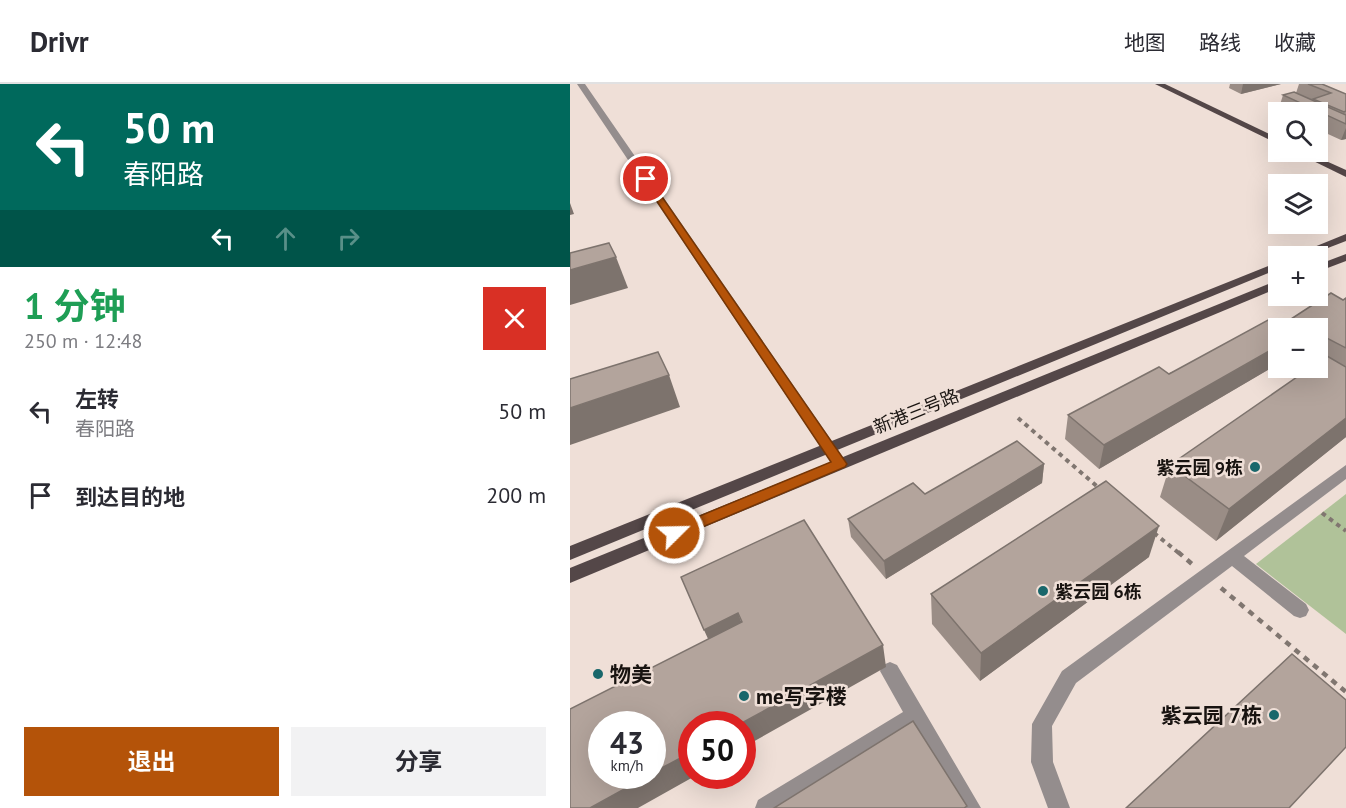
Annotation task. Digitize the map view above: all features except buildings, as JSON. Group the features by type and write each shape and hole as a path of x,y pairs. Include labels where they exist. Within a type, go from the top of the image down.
{"main road":[{"path":"1160,84 1268,136"},
{"path":"1178,84 1268,126"},
{"path":"1328,155 1346,163"},
{"path":"1321,162 1346,174"},
{"path":"1323,246 1346,237"},
{"path":"1328,264 1346,257"},
{"name":"新港三号路","path":"570,553 1268,269"},
{"name":"新港三号路","path":"570,576 1268,289"}],"street":[{"path":"581,84 840,464"},
{"path":"1059,808 1042,762 1042,724 1069,677 1346,471"},
{"path":"1232,556 1300,610"},
{"path":"891,671 970,808"},
{"path":"766,808 916,716"}],"path":[{"path":"1018,418 1100,489"},
{"path":"1322,513 1346,531"},
{"path":"1153,532 1346,692"}],"green space":[{"path":"1346,494 1346,634 1256,564"}],"place":[{"name":"紫云园 9栋","path":"1255,467"},
{"name":"紫云园 6栋","path":"1043,591"},
{"name":"物美","path":"598,674"},
{"name":"me写字楼","path":"744,696"},
{"name":"紫云园 7栋","path":"1274,715"}],"route":[{"path":"646,179 840,464 674,533"}]}
